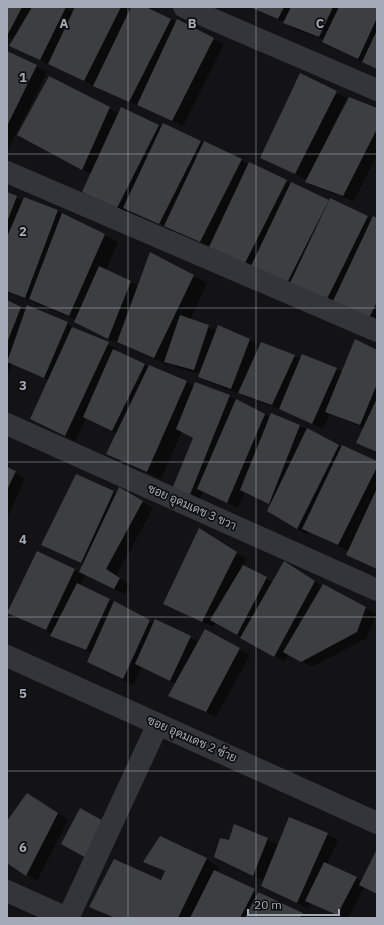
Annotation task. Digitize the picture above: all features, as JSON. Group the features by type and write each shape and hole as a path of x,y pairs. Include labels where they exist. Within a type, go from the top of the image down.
{"street":[{"path":"184,7 377,90"},
{"path":"7,172 375,325"},
{"name":"ซอย อุดมเดช 3 ขวา","path":"7,424 377,590"},
{"name":"ซอย อุดมเดช 2 ซ้าย","path":"7,656 377,823"},
{"path":"7,890 68,918 158,724"}],"building":[{"path":"7,7 22,7 7,36"},
{"path":"32,7 66,7 40,60 9,46"},
{"path":"75,7 121,7 84,81 48,64"},
{"path":"131,7 146,7 171,19 129,102 93,86"},
{"path":"250,7 284,7 278,19"},
{"path":"291,7 333,7 319,37 283,23"},
{"path":"339,7 377,7 377,18 358,59 322,42"},
{"path":"177,19 214,38 172,121 137,105"},
{"path":"377,30 377,69 362,62"},
{"path":"7,51 37,65 7,126"},
{"path":"300,73 337,91 295,174 260,158"},
{"path":"49,76 110,107 82,170 17,135"},
{"path":"349,97 377,108 377,129 343,196 305,182"},
{"path":"121,107 159,125 117,208 82,192"},
{"path":"163,123 201,141 159,224 123,208"},
{"path":"204,141 242,159 200,242 164,226"},
{"path":"249,162 287,180 245,263 209,247"},
{"path":"291,182 329,200 287,283 251,266"},
{"path":"7,192 17,196 7,222"},
{"path":"24,197 58,210 25,298 7,291 7,237"},
{"path":"330,198 368,216 327,299 290,283"},
{"path":"62,213 105,234 69,316 29,299"},
{"path":"373,216 377,218 377,302 369,318 333,301"},
{"path":"150,252 194,275 154,358 117,342"},
{"path":"99,266 131,281 108,339 74,322"},
{"path":"7,300 21,307 7,343"},
{"path":"27,305 68,322 44,378 7,362"},
{"path":"180,315 209,325 194,370 164,362"},
{"path":"218,325 250,339 231,389 198,377"},
{"path":"72,327 109,342 65,436 30,419"},
{"path":"355,339 377,350 377,384 360,425 325,412"},
{"path":"261,342 295,355 272,405 238,393"},
{"path":"113,349 145,364 112,431 83,417"},
{"path":"302,354 337,368 312,424 279,409"},
{"path":"149,365 187,381 147,472 106,454"},
{"path":"195,382 230,395 189,497 172,489 193,438 176,429"},
{"path":"377,398 377,452 356,443"},
{"path":"236,399 265,414 227,503 197,489"},
{"path":"271,413 300,425 269,504 240,490"},
{"path":"307,428 339,445 297,529 267,511"},
{"path":"342,445 377,461 377,467 338,545 302,529"},
{"path":"7,467 16,471 7,490"},
{"path":"76,474 114,491 81,563 41,545"},
{"path":"119,487 143,501 106,569 120,578 114,589 79,572"},
{"path":"377,488 377,569 346,555"},
{"path":"199,528 237,552 202,622 163,604"},
{"path":"37,551 75,569 46,630 7,613"},
{"path":"284,561 315,581 274,657 240,638"},
{"path":"243,565 267,577 237,635 210,620"},
{"path":"77,583 110,599 86,650 50,636"},
{"path":"323,584 366,607 357,632 301,662 283,652"},
{"path":"114,601 150,620 123,679 87,662"},
{"path":"155,619 191,636 170,681 135,664"},
{"path":"205,629 240,648 206,712 168,696"},
{"path":"27,793 58,813 26,876 7,863 7,821"},
{"path":"80,808 107,823 90,860 61,844"},
{"path":"289,817 328,833 297,903 261,886"},
{"path":"234,824 268,838 253,876 214,857 220,838 229,840"},
{"path":"160,836 207,858 178,918 115,918 89,907 114,859 161,880 165,871 143,862"},
{"path":"377,849 377,894 359,885"},
{"path":"324,862 357,877 337,915 305,901"},
{"path":"214,870 255,889 240,918 190,918"},
{"path":"258,892 303,913 300,918 245,918"}]}
